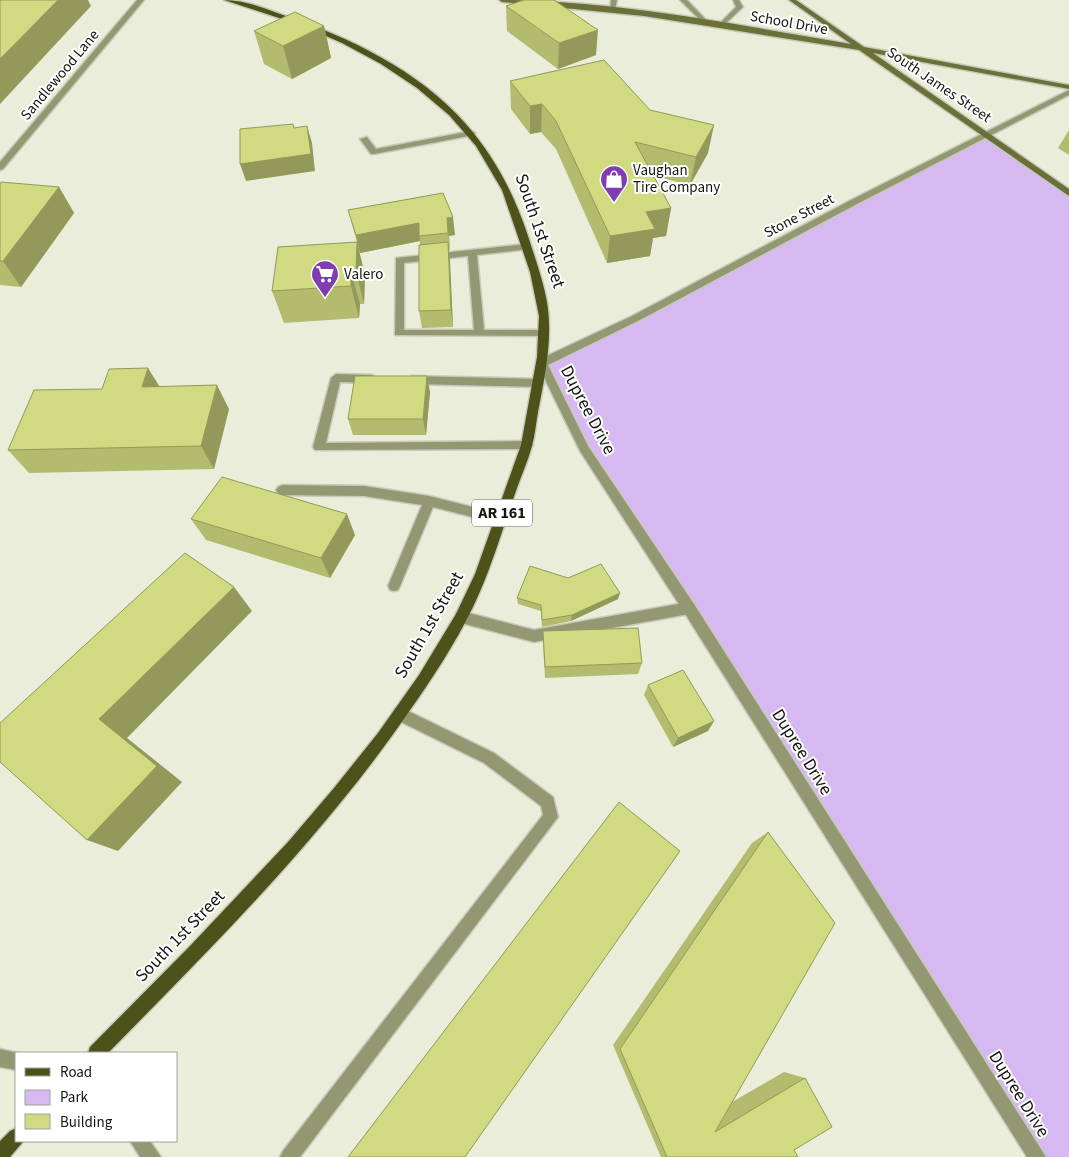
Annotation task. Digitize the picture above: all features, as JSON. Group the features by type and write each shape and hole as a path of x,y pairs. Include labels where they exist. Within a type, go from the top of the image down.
{"main road":[{"name":"South 1st Street","path":"97,1052 234,911 327,811 400,714 462,617 482,574 527,445 542,363 542,302 526,247 500,176 471,133 452,114 418,86 383,62 352,45 305,23 228,0"},
{"path":"0,1154 15,1138"}],"street":[{"name":"Sandlewood Lane","path":"0,167 141,0"},
{"name":"School Drive","path":"502,0 565,3 721,25 1069,87"},
{"path":"613,10 614,0"},
{"path":"683,0 706,23"},
{"path":"721,25 740,7 736,0"},
{"name":"South James Street","path":"792,0 1069,193"},
{"name":"Stone Street","path":"542,363 636,318 1069,92"},
{"path":"364,139 374,152 471,133"},
{"path":"526,247 399,260 399,333 543,334"},
{"path":"472,252 480,334"},
{"name":"Dupree Drive","path":"542,363 584,448 1037,1157"},
{"path":"384,379 336,378 319,447 527,445"},
{"path":"404,380 539,383"},
{"path":"282,490 364,491 429,501 500,519"},
{"path":"394,586 429,501"},
{"path":"462,617 534,636 688,608"},
{"path":"289,1157 551,817 548,802 489,758 400,714"},
{"path":"0,1058 15,1060"},
{"path":"140,1142 152,1157"}],"green space":[{"path":"987,135 1069,193 1069,1157 1037,1157 607,484 542,363"}],"building":[{"path":"0,0 58,0 0,59"},
{"path":"524,0 554,0 598,30 559,43 506,6"},
{"path":"295,12 324,26 283,46 254,31"},
{"path":"604,60 650,110 714,125 696,157 635,142 671,208 646,212 655,229 610,236 556,121 542,104 530,106 510,81"},
{"path":"293,124 294,128 307,126 311,154 240,164 240,129"},
{"path":"1,182 59,187 3,261 0,261"},
{"path":"443,193 453,217 447,218 448,233 419,236 419,223 356,235 348,210"},
{"path":"357,242 356,271 351,271 351,286 272,291 278,247"},
{"name":"Valero","path":"448,242 451,310 419,311 419,245"},
{"path":"148,368 142,387 217,385 201,446 8,450 34,390 102,389 109,369"},
{"path":"355,376 427,376 423,419 348,419"},
{"path":"222,477 347,514 321,558 191,519"},
{"path":"185,553 234,587 99,719 157,766 87,840 0,762 0,723"},
{"path":"601,564 620,593 572,615 542,620 541,605 517,598 530,566 568,578"},
{"path":"638,628 642,663 545,667 543,631"},
{"path":"683,670 714,721 678,738 648,685"},
{"path":"619,802 680,851 465,1157 348,1157"},
{"path":"768,832 835,923 715,1132 805,1078 832,1127 794,1150 798,1157 667,1157 620,1049"}],"place":[{"name":"Vaughan Tire Company","path":"614,203"},
{"name":"Valero","path":"325,298"}]}
